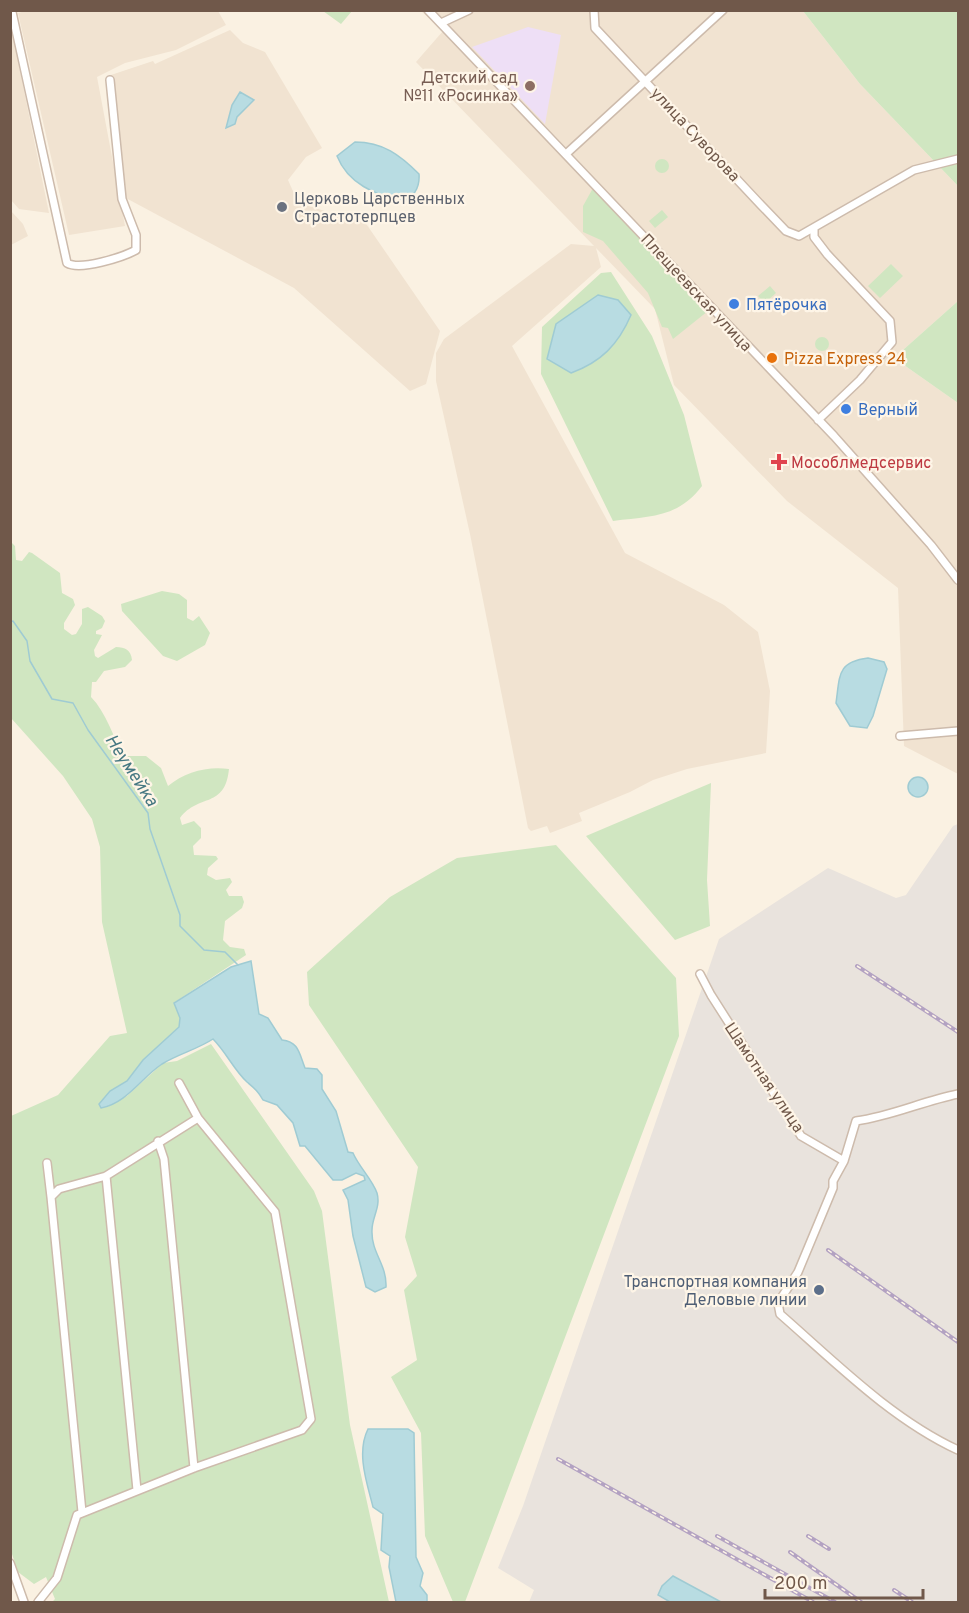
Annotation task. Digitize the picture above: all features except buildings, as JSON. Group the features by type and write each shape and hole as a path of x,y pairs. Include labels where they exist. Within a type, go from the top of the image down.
{"street":[{"name":"Плещеевская улица","path":"428,10 818,420 891,499 958,580"},
{"path":"441,23 470,10"},
{"name":"улица Суворова","path":"594,10 595,28 786,231 799,236 814,229"},
{"path":"566,154 723,10"},
{"path":"13,12 67,263 70,266 126,256 136,250 136,235 122,199 110,80"},
{"path":"818,420 860,380 892,342 890,321 827,254 814,237 814,229 914,170 958,159"},
{"path":"900,736 958,731"},
{"name":"Шамотная улица","path":"700,974 801,1136 844,1161"},
{"path":"38,1602 57,1578 77,1515 194,1468 302,1430 310,1419 275,1212 198,1118 179,1083"},
{"path":"958,1094 912,1106 883,1117 856,1120 844,1161 833,1181 833,1188 798,1272 778,1303 780,1314 889,1406 921,1430 958,1450"},
{"path":"51,1197 59,1189 106,1176 158,1141 198,1118"},
{"path":"158,1141 164,1159 194,1468"},
{"path":"46,1163 82,1512"},
{"path":"106,1176 137,1490"},
{"path":"10,1563 24,1602"}],"shaded area":[{"path":"29,10 218,11 226,25 176,50 125,63 97,77 125,226 69,235 18,13"},
{"path":"421,11 803,11 860,84 958,186 958,301 894,358 958,403 958,774 904,746 898,588 787,501 674,385 655,309 596,248 601,267 512,346 625,553 724,605 758,632 770,691 766,753 687,769 653,780 579,813 582,821 550,833 547,826 531,831 528,828 470,534 436,381 436,353 444,339 571,244 594,246 416,62 443,31"},
{"path":"11,27 49,213 19,209 11,200"},
{"name":"Детский сад №11 «Росинка»","path":"528,27 561,35 545,124 472,47"},
{"path":"230,30 243,43 265,52 322,148 306,157 288,180 296,198 303,204 346,218 358,212 440,331 426,384 410,391 294,288 124,197 120,135 111,75 153,61 155,64"},
{"path":"11,211 23,224 28,236 11,245"},
{"path":"958,824 958,1602 529,1602 534,1590 498,1568 523,1506 719,939 828,868 896,898 906,895 953,826"}],"green space":[{"path":"323,11 352,11 341,24"},
{"path":"803,11 958,11 958,186 860,84"},
{"path":"662,159 667,161 669,166 667,171 662,173 657,171 655,166 657,161"},
{"path":"593,188 708,311 673,339 668,328 662,327 648,293 603,241 583,232 583,206"},
{"path":"662,210 668,217 655,228 649,221"},
{"path":"891,264 903,276 880,298 868,286"},
{"path":"611,272 652,336 684,415 702,486 693,496 673,510 662,514 613,521 541,374 542,327 601,273"},
{"path":"770,286 776,293 765,303 758,296"},
{"path":"958,301 958,403 894,358"},
{"path":"822,337 827,339 829,344 827,349 822,351 817,349 815,344 817,339"},
{"path":"10,541 15,546 16,560 22,561 29,552 60,573 62,593 73,599 75,605 64,623 64,629 72,635 76,634 82,624 82,609 88,607 102,616 105,621 102,628 96,631 96,634 102,635 94,650 95,656 98,658 116,647 129,651 132,660 125,667 104,671 96,682 92,682 91,697 105,717 124,756 146,756 161,768 168,786 197,771 213,768 229,769 227,782 217,795 195,805 180,818 182,825 194,821 201,828 201,838 193,846 194,855 216,856 218,859 208,868 207,875 216,880 230,878 232,882 226,890 229,896 242,896 244,902 242,908 225,921 223,940 230,947 244,949 246,955 175,1002 180,1018 179,1027 143,1060 127,1081 110,1091 107,1107 127,1096 163,1063 177,1061 211,1044 314,1191 322,1211 350,1425 389,1602 52,1602 55,1599 46,1577 34,1584 18,1572 10,1548 11,1116 58,1095 110,1036 127,1033 102,922 100,847 92,819 63,776 11,718"},
{"path":"162,591 179,594 187,600 187,618 193,621 199,616 210,633 205,645 177,661 163,656 122,611 121,604"},
{"path":"711,783 707,880 710,926 675,940 586,836"},
{"path":"556,845 676,978 679,1036 465,1602 453,1602 425,1536 421,1433 391,1377 417,1360 404,1290 417,1276 405,1237 418,1167 309,1005 307,972 390,897 457,858"}],"water":[{"path":"240,92 254,100 237,117 235,124 226,128 232,105"},
{"path":"355,142 383,147 412,167 419,174 417,187 413,194 402,202 372,191 355,181 337,156"},
{"path":"598,295 618,300 631,315 614,344 600,358 571,373 547,359 556,324"},
{"path":"868,658 884,662 887,669 873,716 867,728 850,726 836,703 840,678 845,667 850,663"},
{"path":"914,777 922,777 928,783 928,791 922,797 914,797 908,791 908,783"},
{"path":"251,961 259,1014 268,1018 282,1040 295,1046 305,1068 317,1069 322,1075 322,1089 336,1111 348,1152 353,1153 377,1193 378,1203 372,1225 372,1238 386,1279 386,1287 375,1292 366,1287 353,1236 348,1200 343,1190 365,1180 364,1176 356,1173 342,1180 333,1180 305,1146 300,1146 293,1123 277,1105 263,1100 213,1039 162,1064 119,1101 101,1108 99,1104 110,1091 127,1081 143,1060 179,1027 180,1018 174,1003 231,967"},
{"path":"368,1429 408,1429 414,1433 416,1557 423,1573 420,1586 427,1595 427,1602 396,1602 389,1567 390,1556 381,1550 383,1514 373,1507 364,1468 363,1448"},
{"path":"673,1576 721,1602 670,1602 658,1595 662,1586"}],"waterway":[{"name":"Неумейка","path":"10,622 13,621 27,641 30,661 52,699 73,703 88,730 148,813 150,829 180,915 180,926 204,950 225,952 238,965"}],"railway":[{"path":"857,966 958,1032"},
{"path":"828,1250 958,1342"},
{"path":"558,1459 813,1602"},
{"path":"717,1536 835,1602"},
{"path":"808,1536 829,1549"},
{"path":"790,1552 861,1602"},
{"path":"894,1590 912,1602"}],"place":[{"name":"Детский сад №11 «Росинка»","path":"530,86"},
{"name":"Церковь Царственных Страстотерпцев","path":"282,207"},
{"name":"Пятёрочка","path":"734,304"},
{"name":"Pizza Express 24","path":"772,358"},
{"name":"Верный","path":"846,409"},
{"name":"Мособлмедсервис","path":"779,462"},
{"name":"Транспортная компания Деловые линии","path":"819,1290"}]}
